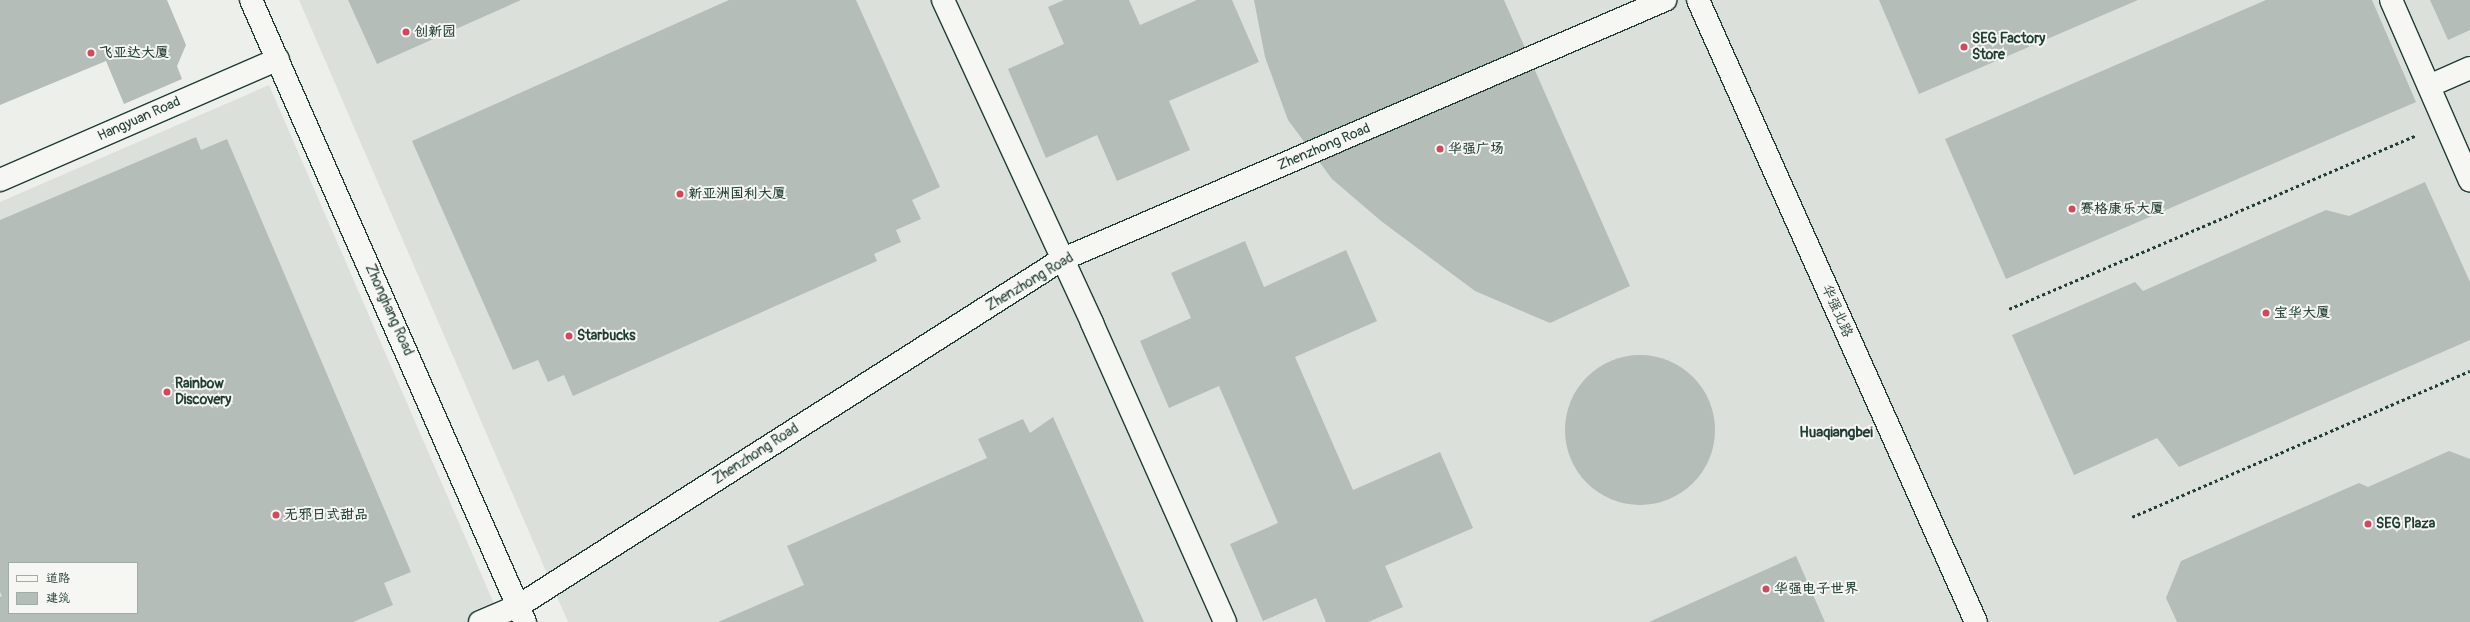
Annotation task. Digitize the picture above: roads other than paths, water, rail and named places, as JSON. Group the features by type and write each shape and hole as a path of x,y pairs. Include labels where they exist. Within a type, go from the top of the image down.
{"street":[{"name":"Zhonghang Road","path":"251,0 522,614"},
{"path":"942,0 1061,260 1092,323 1225,622"},
{"name":"Zhenzhong Road","path":"480,622 522,614 1061,260 1665,0"},
{"name":"华强北路","path":"1698,0 1976,622"},
{"path":"2391,0 2470,182"},
{"name":"Hangyuan Road","path":"0,180 278,59"},
{"path":"2429,86 2470,68"}],"place":[{"name":"创新园","path":"406,32"},
{"name":"SEG Factory Store","path":"1964,47"},
{"name":"飞亚达大厦","path":"91,53"},
{"name":"华强广场","path":"1440,149"},
{"name":"新亚洲国利大厦","path":"680,194"},
{"name":"赛格康乐大厦","path":"2072,209"},
{"name":"宝华大厦","path":"2266,313"},
{"name":"Starbucks","path":"569,336"},
{"name":"Rainbow Discovery","path":"167,392"},
{"name":"无邪日式甜品","path":"276,515"},
{"name":"SEG Plaza","path":"2368,524"},
{"name":"华强电子世界","path":"1766,589"}],"district":[{"name":"Huaqiangbei","path":"1836,433"}]}
